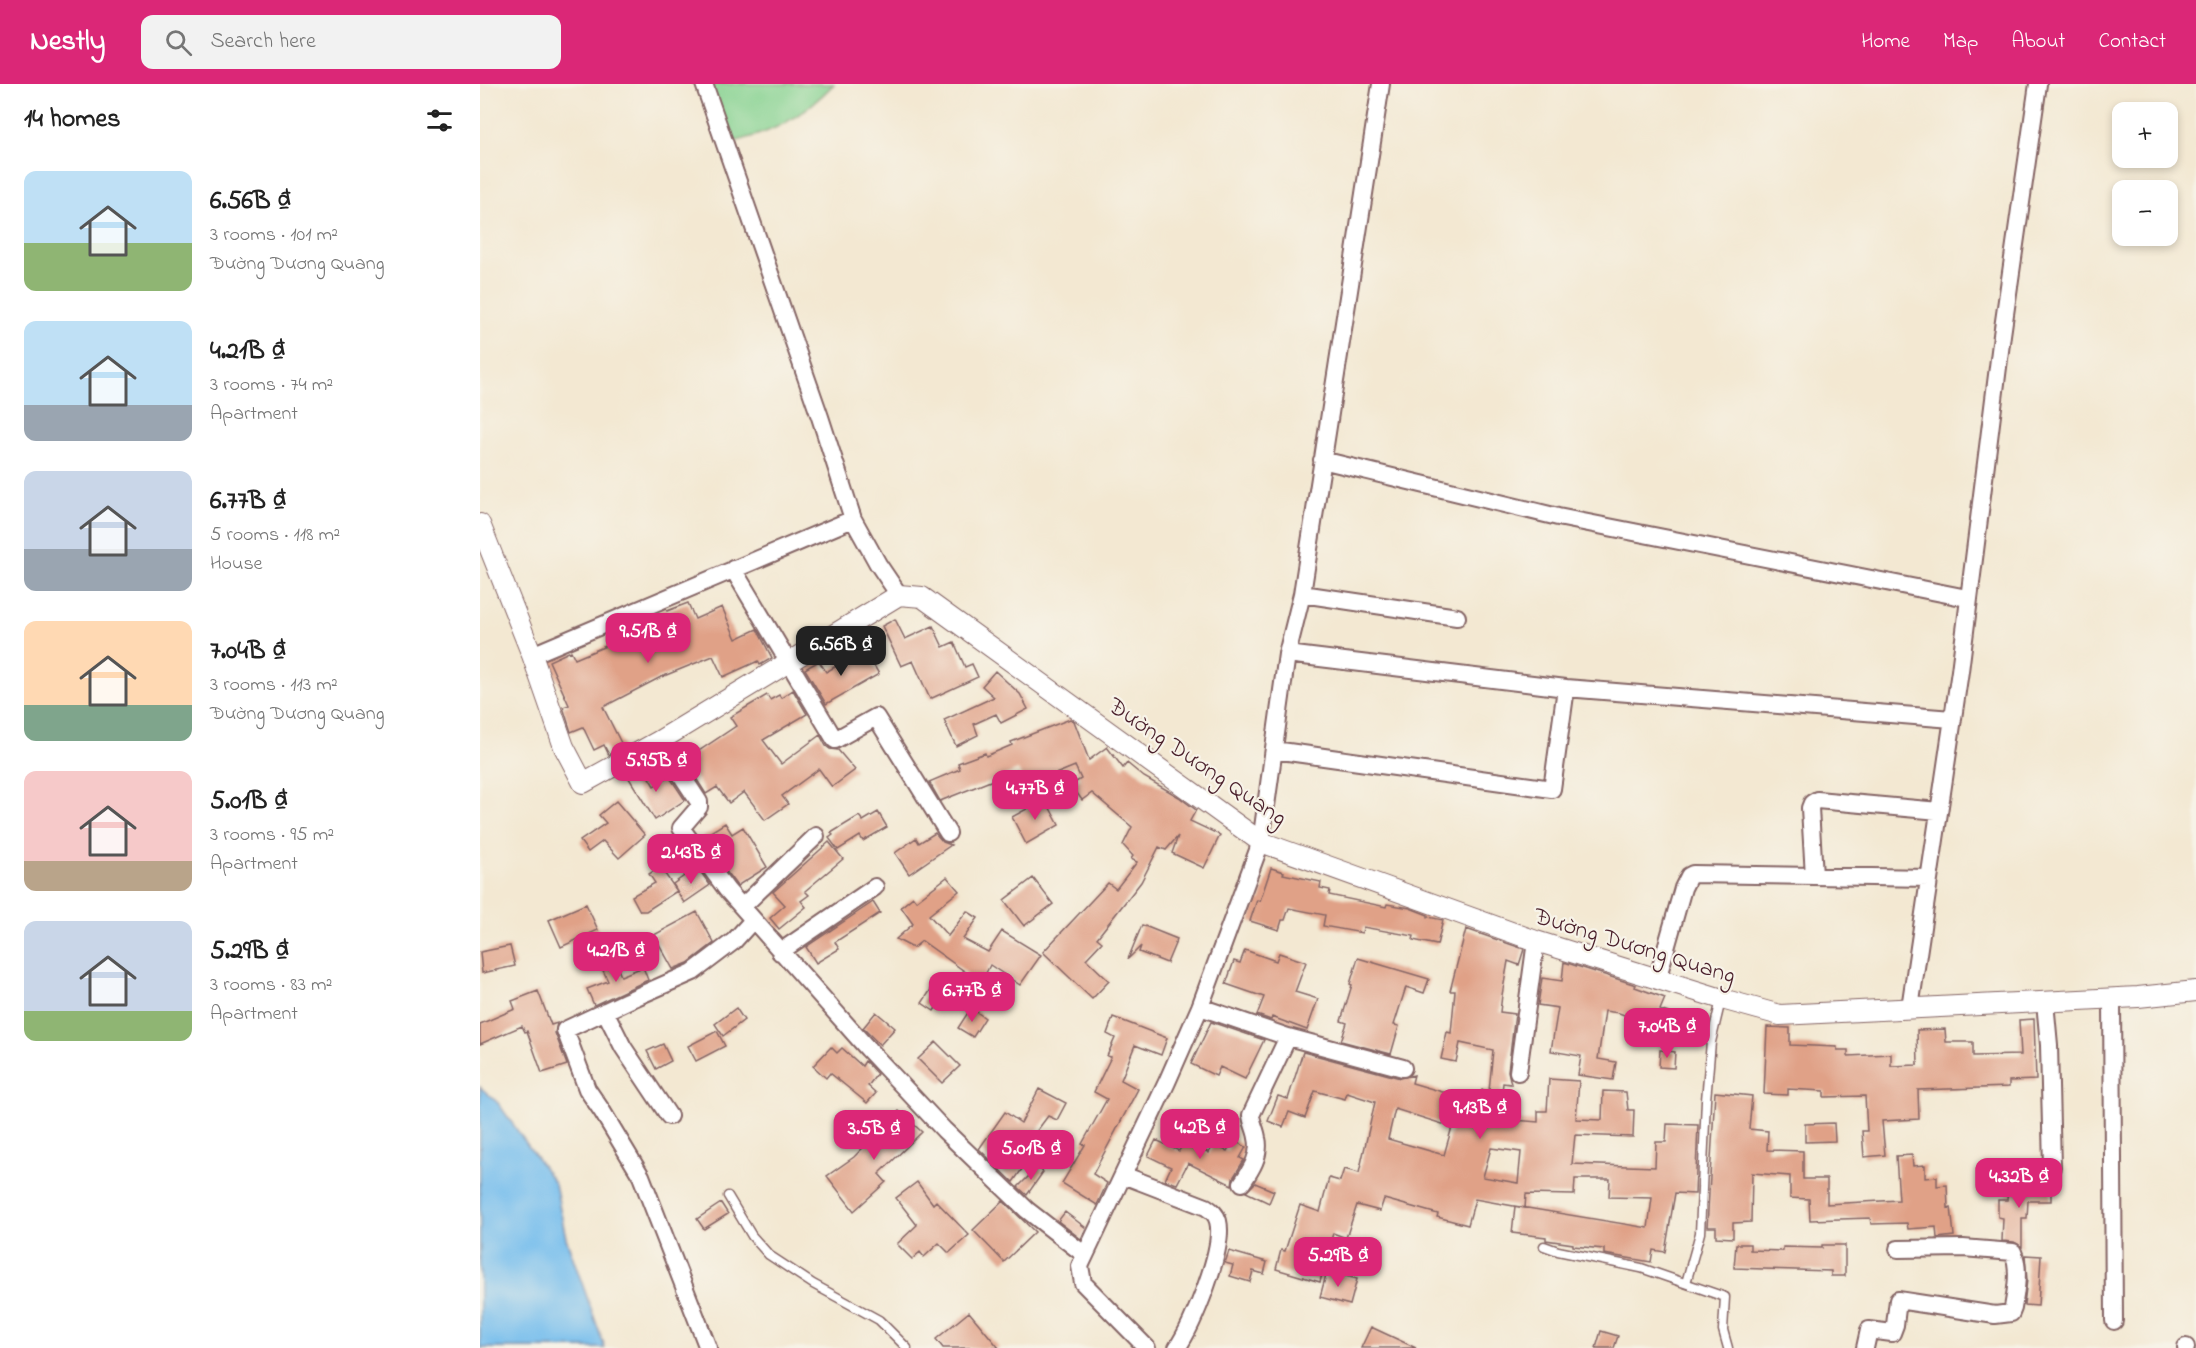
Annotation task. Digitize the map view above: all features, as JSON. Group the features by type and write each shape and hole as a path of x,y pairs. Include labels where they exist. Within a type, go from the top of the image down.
{"street":[{"path":"480,524 532,655 564,747 584,783 658,741 899,595 878,564 853,519 820,417 704,84"},
{"path":"1147,1348 1083,1283 1080,1266 1200,1007 1261,842 1287,654 1302,594 1381,84"},
{"path":"1910,1008 1952,718 2038,84"},
{"path":"1322,460 1558,517 1967,598"},
{"path":"532,655 853,519"},
{"path":"733,569 835,740 876,717 948,833"},
{"path":"1302,594 1457,617"},
{"name":"Đường Dương Quang","path":"899,595 922,597 1261,842 1536,941 1657,980 1780,1015 2045,1002 2196,991"},
{"path":"1287,654 1566,688 1952,718"},
{"path":"1274,750 1552,789 1566,688"},
{"path":"658,741 699,802 699,807 681,825 682,829 742,907 780,952 945,1130 1027,1210 1085,1256"},
{"path":"1814,876 1810,808 1817,800 1939,811"},
{"path":"742,907 816,836"},
{"path":"1657,980 1678,904 1689,876 1699,873 1929,878"},
{"path":"780,952 875,887"},
{"path":"708,1348 640,1176 587,1089 566,1030 693,972 734,941 753,920"},
{"path":"1518,1072 1536,941"},
{"path":"2112,998 2114,1321"},
{"path":"2045,1002 2049,1045 2052,1167"},
{"path":"1200,1007 1288,1037 1402,1068"},
{"path":"605,1011 622,1047 669,1116"},
{"path":"1242,1183 1257,1153 1257,1138 1252,1127 1251,1115 1288,1037"},
{"path":"1123,1175 1206,1207 1214,1212 1219,1224 1212,1267 1198,1307 1177,1348"},
{"path":"1865,1348 1869,1330 1892,1333 1898,1300 1995,1315 2011,1313 2013,1308 2016,1275 2016,1260 2013,1252 2001,1249 1963,1248 1898,1249"}],"lane":[{"path":"1686,1283 1700,1233 1711,1042 1722,999"},
{"path":"728,1196 752,1236 769,1255 813,1284 879,1320 907,1348"},
{"path":"1544,1246 1641,1268 1725,1297 1723,1330 1728,1348"}],"green space":[{"path":"709,84 834,84 799,115 774,129 729,143"}],"water":[{"path":"480,1087 498,1103 555,1184 566,1238 605,1348 480,1348"}],"building":[{"path":"688,603 695,619 722,607 736,639 757,629 772,658 760,665 758,661 723,677 713,656 659,678 603,707 623,747 609,755 604,745 594,750 583,727 571,732 563,707 569,705 549,661 571,651 575,659 620,640 616,631 666,609 667,611"},
{"path":"895,619 905,639 933,626 943,647 954,642 965,667 972,664 978,677 930,699 913,661 901,666 882,626"},
{"path":"867,654 879,674 826,704 805,669 819,661 826,672 854,656 857,660"},
{"path":"995,671 1020,694 1028,709 1001,723 996,714 974,724 978,735 956,746 944,720 994,697 982,686"},
{"path":"793,690 807,714 763,740 781,764 820,735 826,746 838,750 855,770 832,787 819,769 782,796 788,804 765,820 744,792 729,803 717,787 706,794 687,764 696,759 693,755 736,726 730,717 767,695 770,700 779,695 781,698"},
{"path":"1070,719 1074,721 1089,760 1107,747 1123,768 1127,763 1144,777 1179,797 1196,810 1190,821 1220,835 1204,868 1172,853 1178,836 1166,850 1159,847 1141,882 1097,938 1102,942 1086,959 1109,981 1092,999 1043,952 1108,883 1116,889 1137,862 1131,859 1133,856 1123,845 1132,827 1092,793 1082,800 1071,785 1081,779 1075,766 1026,786 1018,770 940,801 929,782 960,769 958,763 985,753 986,756 1012,745 1011,742"},
{"path":"642,766 654,786 669,776 685,800 655,820 627,775"},
{"path":"1045,799 1059,825 1026,844 1012,817"},
{"path":"616,801 645,835 619,858 603,841 588,852 580,841 606,823 599,815"},
{"path":"878,812 887,827 863,841 860,836 838,850 829,838 833,835 831,833 859,816 863,821"},
{"path":"725,823 732,834 743,827 767,867 737,886 701,838"},
{"path":"935,833 943,842 951,845 909,874 895,853 916,838 919,843"},
{"path":"829,842 843,859 805,891 809,895 801,901 806,907 779,929 770,918 785,905 773,892"},
{"path":"660,867 677,891 646,911 640,911 632,896 655,883 649,874"},
{"path":"697,867 710,885 684,903 673,884"},
{"path":"1271,868 1284,872 1283,874 1321,882 1320,888 1330,890 1329,895 1386,907 1387,904 1410,908 1428,917 1443,920 1437,945 1413,940 1414,936 1363,927 1362,933 1323,926 1325,915 1289,908 1279,930 1250,921 1257,900 1260,901"},
{"path":"947,877 959,891 929,915 948,936 967,911 978,918 963,939 988,952 1002,931 1041,955 1020,985 990,965 981,983 966,975 967,973 922,941 913,948 896,939 913,924 901,907 913,897 916,901"},
{"path":"1033,878 1053,904 1024,926 1004,900"},
{"path":"873,902 880,913 835,942 839,949 816,963 806,947"},
{"path":"586,904 598,930 561,947 549,920"},
{"path":"697,912 714,943 688,963 673,969 654,935"},
{"path":"1142,925 1177,939 1167,963 1139,952 1141,946 1128,959"},
{"path":"1466,929 1524,949 1519,965 1508,961 1502,995 1500,1012 1515,1014 1508,1071 1511,1084 1503,1083 1500,1119 1538,1122 1538,1111 1547,1111 1549,1079 1579,1081 1576,1119 1602,1120 1603,1091 1626,1092 1628,1110 1634,1110 1633,1137 1575,1135 1572,1164 1655,1167 1656,1142 1666,1142 1667,1124 1698,1125 1695,1194 1675,1193 1665,1252 1653,1250 1651,1262 1604,1254 1604,1249 1573,1246 1573,1244 1546,1240 1546,1237 1512,1233 1515,1206 1475,1199 1468,1225 1384,1199 1380,1211 1357,1205 1346,1238 1333,1233 1320,1282 1276,1269 1281,1250 1285,1251 1300,1205 1320,1212 1329,1178 1340,1181 1344,1169 1359,1173 1375,1102 1347,1093 1345,1099 1315,1091 1305,1118 1289,1112 1283,1127 1268,1121 1278,1096 1288,1099 1303,1052 1400,1078 1414,1075 1412,1083 1480,1103 1482,1090 1489,1091 1493,1050 1460,1043 1456,1062 1441,1059 1447,1032 1451,1033 1455,991 1450,991","holes":["1395,1109 1452,1127 1444,1155 1388,1139","1491,1148 1521,1152 1518,1183 1483,1177","1575,1179 1610,1179 1609,1197 1652,1198 1648,1228 1525,1208 1526,1194 1574,1195"]},
{"path":"510,946 515,966 482,973 480,952"},
{"path":"1245,950 1276,961 1279,953 1306,962 1295,992 1318,999 1307,1030 1272,1017 1271,1020 1257,1015 1264,997 1226,984 1234,961 1240,963"},
{"path":"1358,958 1429,979 1424,993 1406,987 1394,1025 1399,1026 1391,1054 1341,1041 1347,1023 1341,1021"},
{"path":"615,962 621,976 643,967 648,980 594,1005 587,989 608,981 602,968"},
{"path":"1564,962 1636,985 1635,987 1665,998 1660,1010 1677,1016 1668,1040 1640,1030 1643,1022 1619,1013 1605,1011 1598,1059 1616,1062 1613,1080 1578,1075 1581,1056 1551,1051 1558,1008 1538,1005 1542,978 1562,981"},
{"path":"934,985 946,992 934,1011 922,1003"},
{"path":"538,991 551,1025 557,1023 555,1033 567,1065 542,1073 527,1031 525,1032 522,1026 480,1044 480,1024 515,1009 512,1001"},
{"path":"736,1008 744,1020 723,1036 715,1024"},
{"path":"971,1008 985,1018 973,1037 958,1028"},
{"path":"876,1012 895,1028 880,1045 863,1028"},
{"path":"1113,1017 1167,1038 1161,1055 1135,1045 1121,1080 1138,1089 1093,1174 1107,1183 1097,1205 1062,1183 1085,1145 1082,1144 1107,1099 1094,1092 1111,1057 1107,1056 1115,1038 1107,1034"},
{"path":"2034,1019 2036,1080 2009,1081 2009,1087 1918,1090 1919,1119 1882,1121 1885,1155 1864,1157 1862,1131 1867,1131 1865,1096 1824,1097 1824,1091 1788,1089 1788,1095 1764,1094 1767,1027 1790,1028 1790,1045 1837,1047 1837,1050 1848,1050 1848,1056 1891,1054 1891,1066 1918,1065 1917,1030 1945,1029 1946,1042 1973,1042 1973,1056 2021,1055 2019,1020"},
{"path":"1211,1022 1264,1040 1245,1079 1220,1067 1216,1076 1191,1064"},
{"path":"717,1031 725,1046 696,1061 688,1046"},
{"path":"936,1042 960,1066 942,1083 918,1059"},
{"path":"663,1044 671,1061 656,1069 647,1051"},
{"path":"831,1047 837,1053 842,1048 862,1066 865,1061 877,1074 868,1086 876,1093 867,1103 830,1073 826,1078 813,1066"},
{"path":"1660,1050 1675,1052 1674,1068 1659,1067"},
{"path":"1039,1089 1066,1103 1057,1120 1048,1116 1018,1156 1027,1162 1013,1182 979,1149 1005,1112 1021,1123"},
{"path":"1715,1092 1752,1096 1749,1129 1768,1131 1767,1150 1803,1151 1803,1179 1827,1179 1827,1204 1899,1200 1896,1156 1912,1155 1913,1166 1925,1165 1925,1178 1937,1177 1937,1186 1947,1185 1948,1208 1951,1207 1954,1236 1937,1238 1936,1227 1908,1229 1907,1223 1871,1224 1870,1218 1810,1220 1809,1199 1790,1198 1790,1176 1752,1173 1751,1222 1733,1223 1733,1238 1716,1237 1716,1227 1707,1227"},
{"path":"899,1111 922,1132 879,1174 886,1182 854,1211 827,1176 854,1157"},
{"path":"1834,1123 1835,1141 1805,1142 1805,1124"},
{"path":"1156,1140 1179,1151 1185,1140 1209,1153 1213,1145 1227,1151 1233,1140 1246,1147 1240,1158 1244,1160 1233,1178 1232,1185 1188,1163 1177,1184 1165,1180 1171,1167 1148,1156"},
{"path":"1038,1167 1043,1172 1027,1195 1018,1187"},
{"path":"917,1182 933,1204 936,1201 969,1235 949,1253 939,1243 924,1257 920,1252 912,1259 897,1244 917,1225 896,1198"},
{"path":"1255,1183 1274,1191 1269,1203 1246,1192"},
{"path":"2008,1185 2051,1186 2051,1201 2028,1201 2027,1218 2022,1218 2022,1247 2014,1242 2002,1241 2003,1218 1998,1217 1998,1200 2007,1200"},
{"path":"1003,1201 1035,1232 1004,1262 973,1230"},
{"path":"721,1203 728,1214 704,1229 697,1219"},
{"path":"1065,1212 1086,1228 1081,1239 1058,1221"},
{"path":"1736,1244 1750,1244 1750,1250 1783,1251 1783,1247 1822,1248 1822,1245 1845,1245 1845,1276 1831,1276 1831,1271 1734,1268"},
{"path":"1229,1251 1267,1262 1264,1274 1253,1271 1250,1282 1230,1276 1233,1265 1225,1263"},
{"path":"2025,1255 2041,1256 2038,1306 2024,1305 2027,1280"},
{"path":"1327,1271 1357,1279 1350,1305 1320,1297"},
{"path":"969,1312 999,1348 943,1348 936,1339"},
{"path":"1371,1327 1416,1348 1361,1348"},
{"path":"1601,1331 1618,1336 1614,1348 1596,1348"}]}
